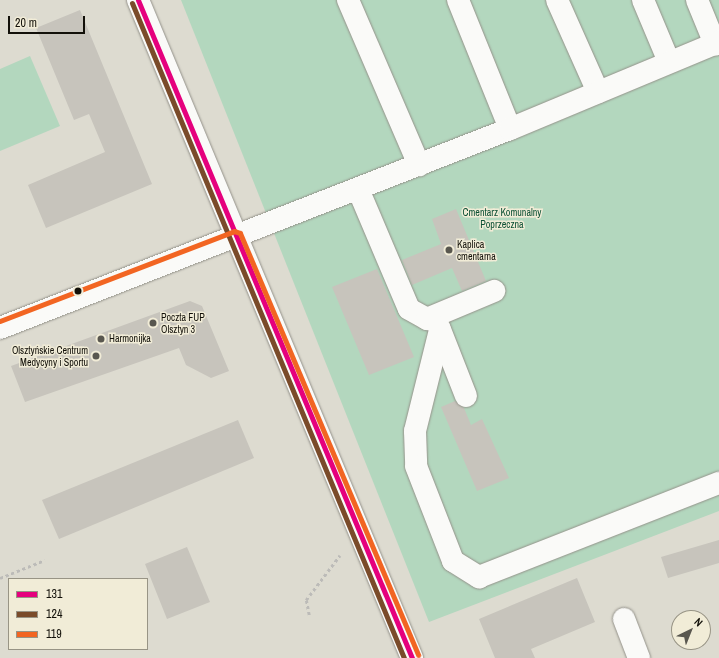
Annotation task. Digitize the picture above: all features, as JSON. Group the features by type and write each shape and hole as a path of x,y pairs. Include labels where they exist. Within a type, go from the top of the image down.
{"street":[{"path":"138,0 409,657"},
{"path":"348,0 419,165"},
{"path":"458,0 510,129"},
{"path":"557,0 598,92"},
{"path":"643,0 669,62"},
{"path":"0,328 236,238 510,129 717,43 697,0"},
{"path":"358,189 409,309 427,320 437,323 494,291"},
{"path":"437,323 466,396"},
{"path":"437,323 415,431 416,466 453,561 478,577 719,484"},
{"path":"624,619 639,658"}],"path":[{"path":"309,615 306,600 340,555"},
{"path":"0,578 45,560"}],"green space":[{"name":"Cmentarz Komunalny Poprzeczna","path":"181,0 719,0 719,511 429,622"},
{"path":"30,56 60,126 0,151 0,69"}],"building":[{"path":"80,10 152,184 46,228 28,185 105,152 89,114 74,120 36,28"},
{"name":"Kaplica cmentarna","path":"456,209 486,281 462,291 452,268 412,285 402,260 441,244 432,219"},
{"path":"377,269 414,357 369,375 332,287"},
{"name":"Olsztyńskie Centrum Medycyny i Sportu","path":"190,301 202,306 229,371 211,378 186,365 179,348 25,402 11,366"},
{"path":"455,401 464,408 471,425 482,419 509,478 477,491 441,407"},
{"path":"238,420 254,458 59,539 42,500"},
{"path":"719,540 719,563 668,578 661,557"},
{"path":"187,547 210,602 167,619 145,564"},
{"path":"577,578 595,622 531,649 535,658 495,658 479,619"}],"transit line":[{"name":"131","path":"138,0 412,658"},
{"name":"124","path":"132,3 404,658"},
{"name":"119","path":"0,321 234,231 240,233 418,655"}],"place":[{"name":"Kaplica cmentarna","path":"449,250"},
{"name":"Poczta FUP Olsztyn 3","path":"153,323"},
{"name":"Harmonijka","path":"101,339"},
{"name":"Olsztyńskie Centrum Medycyny i Sportu","path":"96,356"}]}
